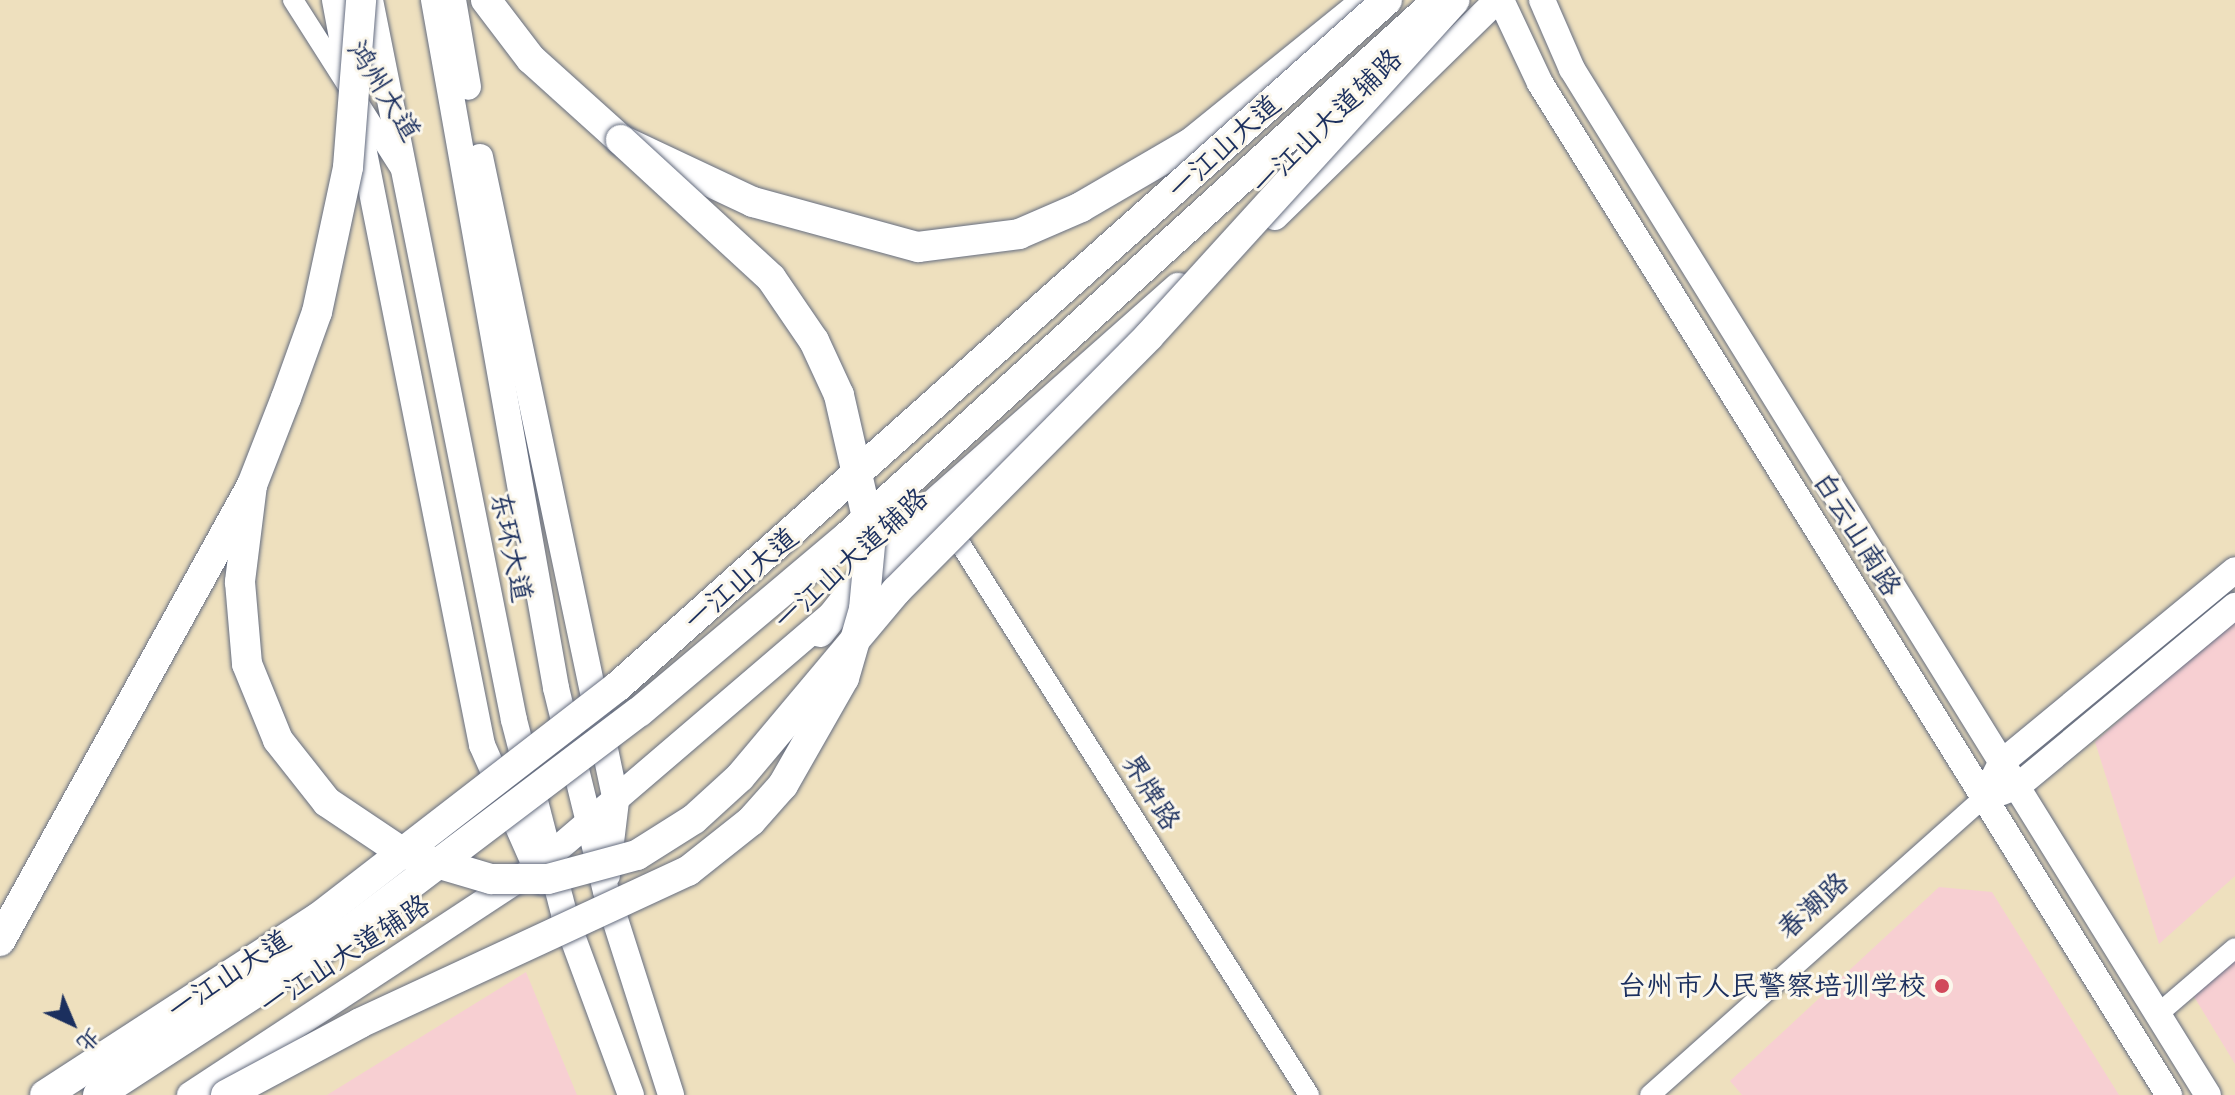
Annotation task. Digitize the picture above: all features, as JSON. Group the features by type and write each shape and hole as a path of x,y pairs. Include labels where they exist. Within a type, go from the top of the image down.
{"highway":[{"path":"0,941 252,485 329,262 358,92 361,0"},
{"path":"226,1095 360,1023 688,871 751,821 783,785 844,678 864,609 871,535 839,395 814,341 771,278 531,59 486,0"},
{"path":"621,140 809,221 918,247 967,245 1019,234 1081,207 1191,143 1368,0"},
{"name":"一江山大道","path":"45,1095 318,918 617,687 1387,0"},
{"name":"一江山大道","path":"98,1095 337,940 639,712 848,536 1438,0"},
{"path":"820,632 890,543 1232,240 1376,95 1455,0"},
{"path":"252,485 240,582 247,664 264,715 311,786 376,839 448,870 518,880 583,873 656,845 740,777 896,591 1149,336 1232,240"}],"main road":[{"path":"335,0 482,745 542,863"},
{"name":"东环大道","path":"370,0 542,863 631,1095"},
{"name":"东环大道","path":"434,0 556,688 606,891 671,1095"},
{"path":"453,0 616,801 606,891"},
{"name":"一江山大道辅路","path":"190,1095 542,863 820,632 1255,236 1499,0"},
{"name":"白云山南路","path":"1499,0 1540,83 2169,1095"},
{"name":"白云山南路","path":"1542,0 1572,69 2208,1095"},
{"name":"春潮路","path":"1983,798 2001,763 2235,570"},
{"name":"春潮路","path":"1983,798 2018,786 2235,606"}],"street":[{"name":"鸿州大道","path":"293,0 402,172"},
{"name":"界牌路","path":"945,520 1309,1095"},
{"name":"春潮路","path":"1650,1095 1983,798"},
{"path":"2158,1014 2235,948"}],"shaded area":[{"path":"2235,619 2235,876 2159,944 2095,742"},
{"name":"台州市人民警察培训学校","path":"1939,887 1992,892 2119,1095 1742,1095 1730,1081"},
{"path":"2235,952 2235,1064 2190,990"},
{"path":"526,972 577,1095 327,1095"}],"place":[{"name":"台州市人民警察培训学校","path":"1942,986"}]}
